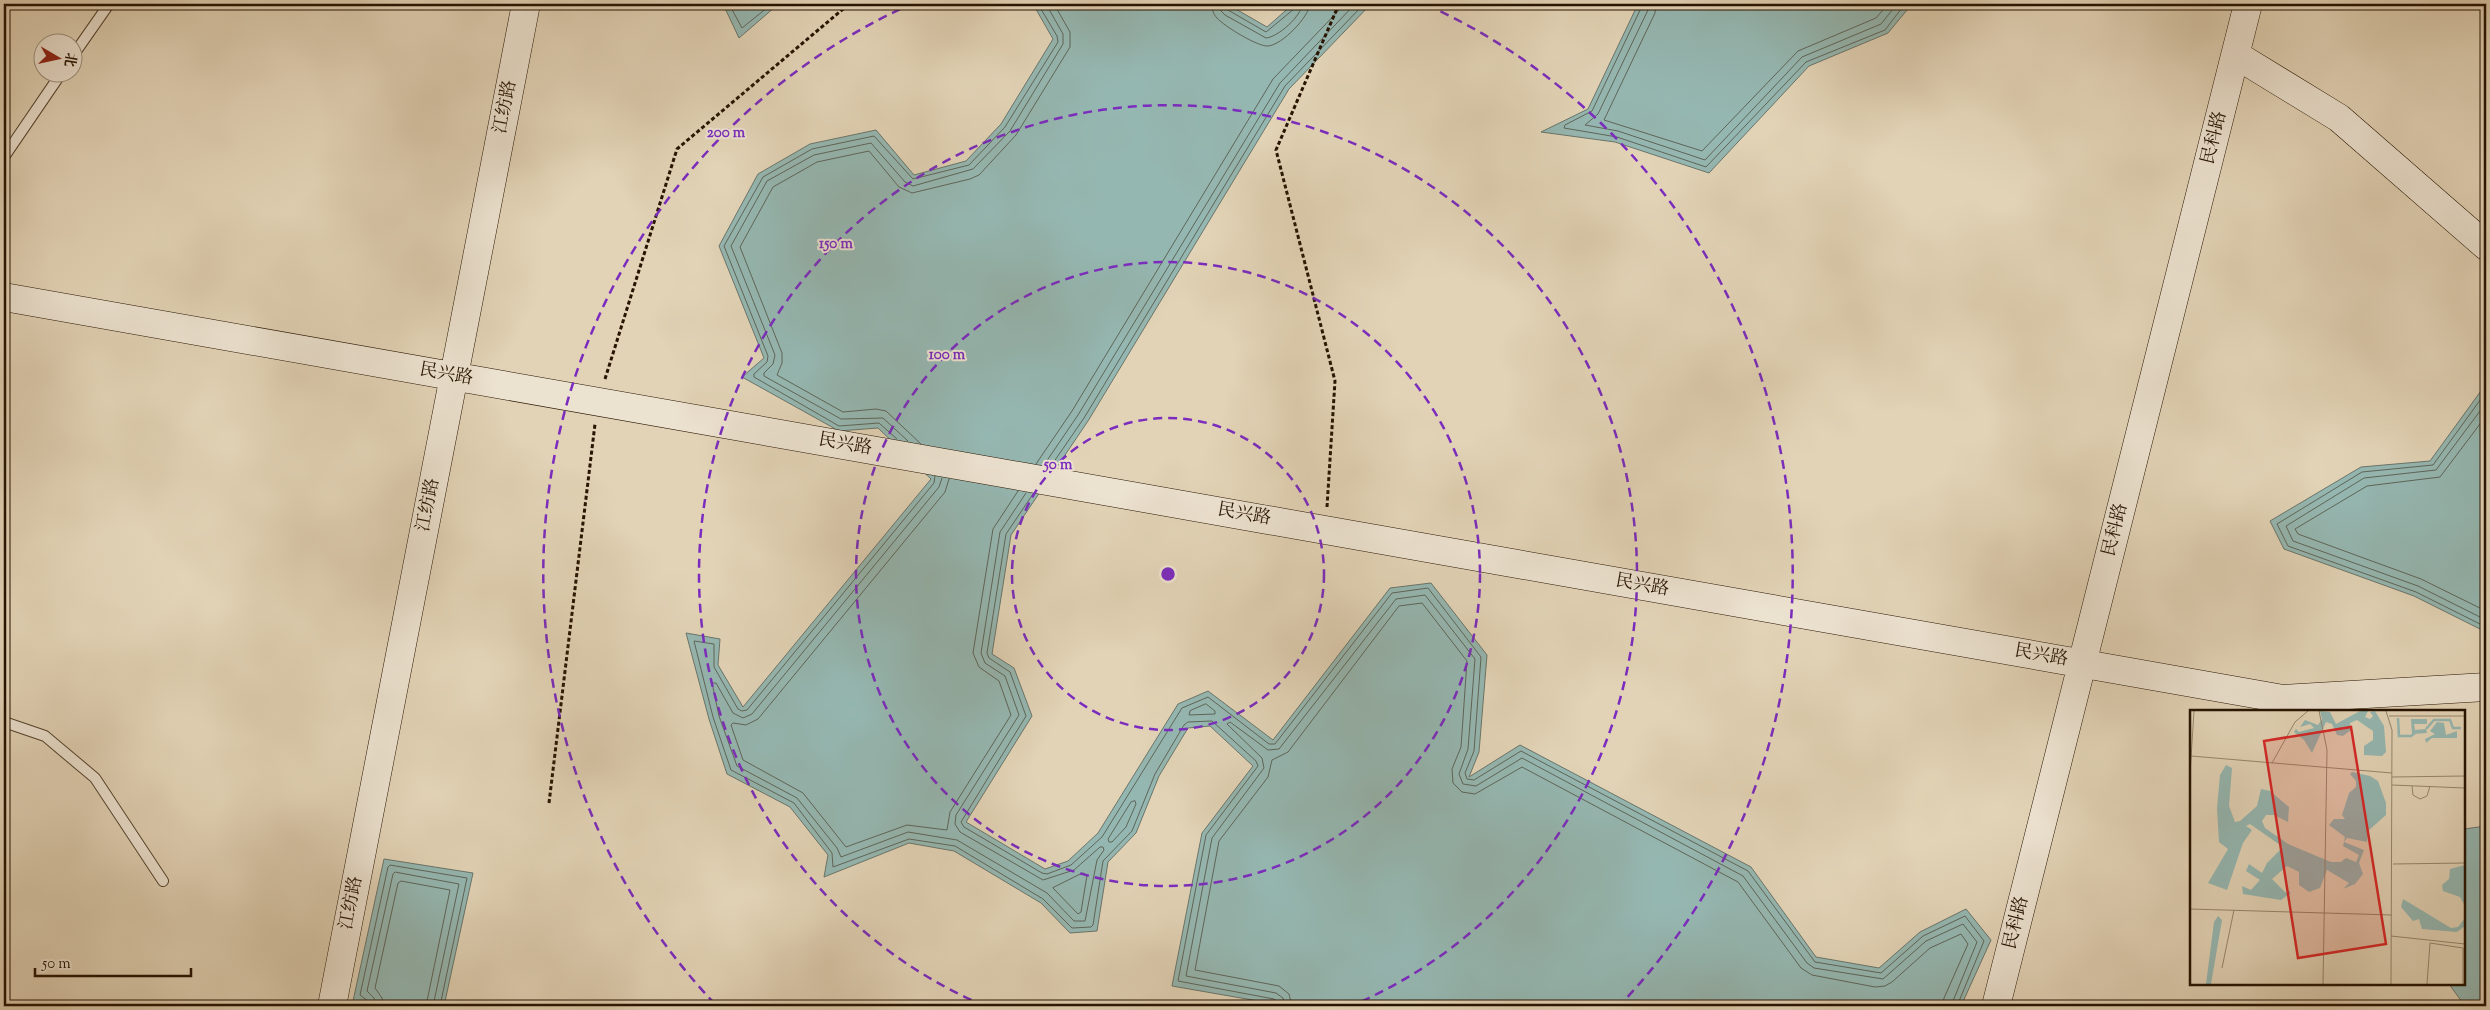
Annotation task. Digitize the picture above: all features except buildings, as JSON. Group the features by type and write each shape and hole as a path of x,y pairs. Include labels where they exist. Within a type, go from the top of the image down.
{"street":[{"name":"江纺路","path":"332,1006 526,4"},
{"name":"民科路","path":"1996,1006 2248,4"},
{"path":"2236,55 2338,118 2486,246"},
{"name":"民兴路","path":"4,297 2283,699 2486,687"}],"lane":[{"path":"82,42 108,4"},
{"path":"4,158 55,82"},
{"path":"4,722 46,736 95,778 163,881"}],"path":[{"path":"549,803 598,402 677,149 849,4"},
{"path":"1325,530 1335,381 1276,150 1339,4"}],"water":[{"path":"723,4 772,4 775,7 739,38"},
{"path":"1033,4 1227,4 1267,27 1293,4 1371,4 1289,89 1088,421 1011,535 992,654 1014,668 1032,716 966,822 1045,869 1068,861 1098,833 1178,704 1208,691 1273,740 1390,588 1431,583 1487,655 1479,752 1469,777 1520,745 1751,867 1816,957 1879,968 1920,932 1966,909 1991,940 1961,1006 1287,1006 1172,986 1202,833 1253,766 1210,726 1188,728 1159,776 1136,833 1108,862 1097,931 1070,933 1041,903 954,851 909,843 824,877 828,855 790,807 727,774 709,719 686,633 720,639 718,665 743,707 931,479 878,428 839,431 742,377 764,358 719,246 758,174 810,144 876,130 914,175 966,161 1001,124 1053,39"},
{"path":"1638,4 1912,4 1888,33 1809,66 1709,173 1615,142 1541,132 1588,109"},
{"path":"2486,384 2486,632 2414,596 2284,549 2270,521 2361,467 2430,461"},
{"path":"2486,826 2486,1006 2465,1006 2450,985 2465,985 2465,829"},
{"path":"384,859 473,873 444,1006 372,1006 353,1001"}]}
